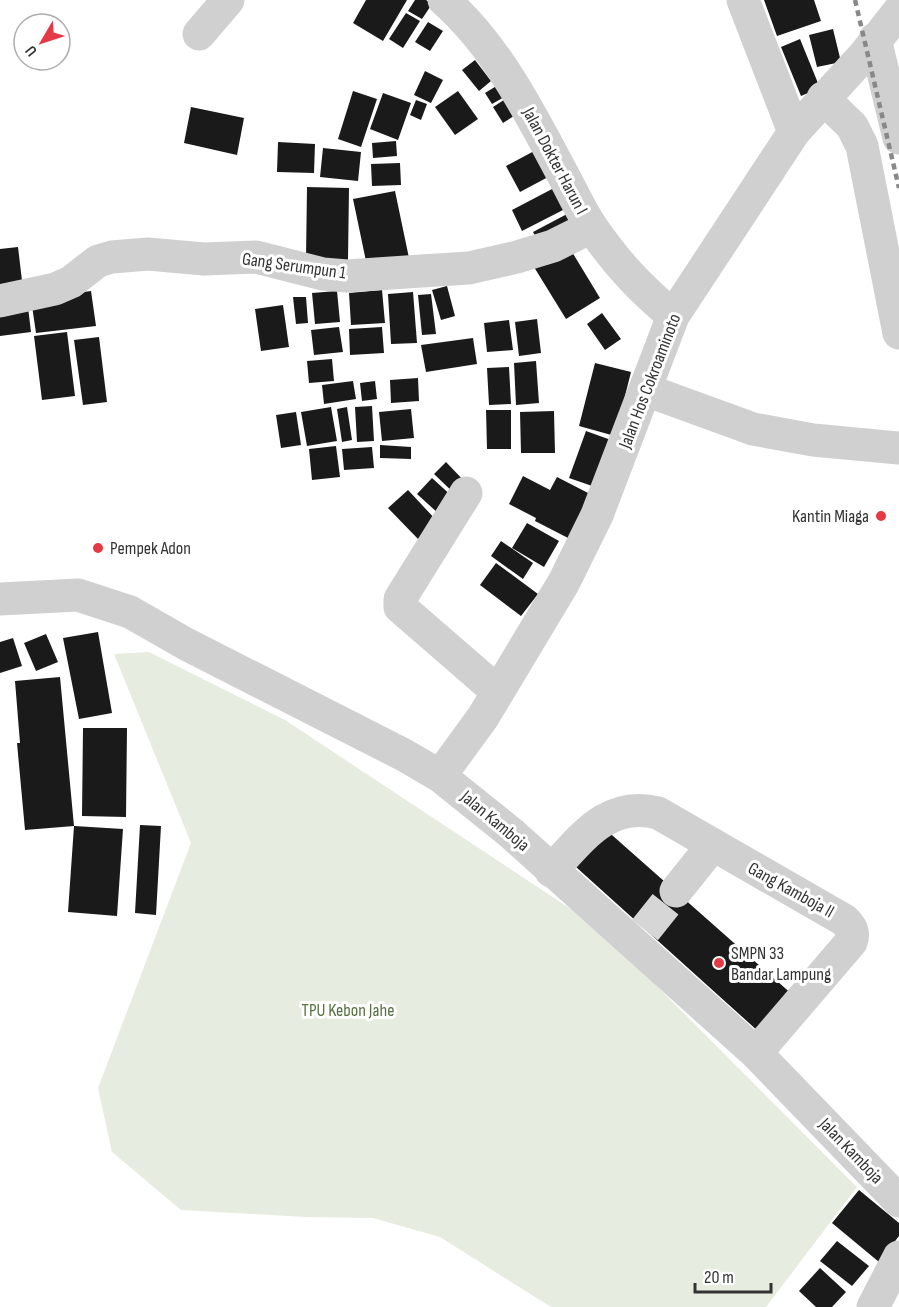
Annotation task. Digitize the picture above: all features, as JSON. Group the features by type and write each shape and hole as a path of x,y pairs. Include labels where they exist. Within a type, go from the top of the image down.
{"street":[{"path":"199,34 228,0"},
{"name":"Jalan Dokter Harun I","path":"444,0 462,16 494,56 516,89 591,227 635,284 673,315"},
{"path":"743,0 794,132"},
{"name":"Jalan Hos Cokroaminoto","path":"440,776 498,692 564,582 592,525 673,315 794,132 866,53 899,11"},
{"path":"875,39 899,138"},
{"path":"823,98 852,126 862,146 899,333"},
{"name":"Gang Serumpun 1","path":"0,301 63,286 98,261 112,256 148,254 204,259 256,257 323,274 346,276 469,268 553,246 591,227"},
{"path":"646,390 753,429 813,440 899,448"},
{"path":"466,494 400,599 400,607 498,692"},
{"name":"Jalan Kamboja","path":"0,599 91,598 130,612 186,644 404,755 440,776 511,833 551,870 639,936 756,1053 895,1186"},
{"name":"Gang Kamboja II","path":"551,870 602,820 620,812 641,808 658,813 844,920 851,927 854,936 829,969 756,1053"},
{"path":"676,891 712,846"},
{"path":"873,1307 899,1257"}],"green space":[{"name":"TPU Kebon Jahe","path":"149,652 285,720 598,927 857,1187 766,1307 551,1307 440,1237 373,1218 305,1217 181,1210 112,1152 98,1088 191,843 114,654"}],"building":[{"path":"366,0 407,0 383,41 353,23"},
{"path":"415,0 426,0 432,4 422,19 408,11"},
{"path":"764,0 814,0 821,21 777,36"},
{"path":"406,13 420,21 403,48 389,39"},
{"path":"428,22 443,31 430,51 415,42"},
{"path":"833,29 841,62 817,67 809,35"},
{"path":"800,39 820,88 801,96 781,47"},
{"path":"475,60 491,81 479,91 462,70"},
{"path":"425,71 443,80 431,103 414,95"},
{"path":"498,85 506,96 492,104 485,93"},
{"path":"353,91 377,99 361,147 338,139"},
{"path":"458,91 478,119 455,135 435,107"},
{"path":"383,93 411,103 398,140 370,129"},
{"path":"510,96 520,112 503,123 493,107"},
{"path":"416,100 427,104 421,120 410,115"},
{"path":"191,107 244,118 237,155 184,143"},
{"path":"396,141 397,156 373,158 372,143"},
{"path":"278,142 315,144 314,173 277,172"},
{"path":"323,148 361,152 358,181 320,177"},
{"path":"536,150 550,176 520,192 506,166"},
{"path":"400,163 401,185 372,186 371,164"},
{"path":"307,187 349,188 348,260 306,259"},
{"path":"554,188 565,209 522,231 512,210"},
{"path":"395,191 409,258 367,266 353,199"},
{"path":"567,214 575,227 540,245 533,232"},
{"path":"18,247 23,289 0,292 0,249"},
{"path":"569,247 600,298 566,319 534,267"},
{"path":"447,286 455,316 441,320 432,290"},
{"path":"382,290 385,323 351,325 349,293"},
{"path":"91,291 96,326 36,333 31,299"},
{"path":"337,291 340,322 315,324 312,293"},
{"path":"413,292 417,343 391,344 388,294"},
{"path":"431,294 436,334 422,335 418,295"},
{"path":"293,297 306,297 308,323 296,324"},
{"path":"283,305 289,347 261,351 255,309"},
{"path":"28,307 31,332 0,336 0,310"},
{"path":"602,313 621,339 605,350 587,324"},
{"path":"537,319 541,353 519,356 515,322"},
{"path":"509,320 513,350 487,352 484,323"},
{"path":"339,327 343,352 314,355 311,330"},
{"path":"382,327 384,353 350,355 349,329"},
{"path":"67,332 75,396 42,400 34,336"},
{"path":"99,337 107,402 83,405 74,340"},
{"path":"473,338 477,364 426,372 421,345"},
{"path":"332,359 334,381 309,383 307,361"},
{"path":"536,361 539,403 516,405 514,363"},
{"path":"595,363 631,372 615,436 579,426"},
{"path":"509,367 511,404 489,405 487,368"},
{"path":"418,378 419,401 391,403 390,380"},
{"path":"353,381 356,399 324,404 322,385"},
{"path":"375,381 377,399 362,401 360,383"},
{"path":"372,406 374,441 357,442 355,407"},
{"path":"331,407 337,441 307,446 301,412"},
{"path":"347,407 352,440 342,442 337,409"},
{"path":"411,409 414,438 382,441 379,412"},
{"path":"486,410 511,410 511,449 487,449"},
{"path":"554,411 555,453 521,453 520,412"},
{"path":"296,412 301,445 281,448 276,415"},
{"path":"586,431 611,440 595,487 569,478"},
{"path":"380,445 411,447 411,459 380,458"},
{"path":"336,446 340,477 312,480 309,449"},
{"path":"372,447 374,468 344,470 342,449"},
{"path":"446,462 468,485 457,496 434,474"},
{"path":"523,476 550,490 557,477 592,495 570,539 535,521 536,518 509,504"},
{"path":"432,478 454,498 439,514 417,494"},
{"path":"408,490 437,521 418,539 388,508"},
{"path":"527,523 559,541 544,567 512,548"},
{"path":"501,541 533,563 523,579 491,556"},
{"path":"496,563 538,594 521,616 480,585"},
{"path":"98,632 112,713 79,719 63,638"},
{"path":"46,634 58,662 36,671 24,643"},
{"path":"13,638 22,666 0,673 0,642"},
{"path":"60,677 74,826 25,830 17,743 20,743 15,681"},
{"path":"83,728 127,728 126,817 82,816"},
{"path":"140,825 161,826 156,915 135,913"},
{"path":"74,826 123,829 117,916 68,912"},
{"name":"SMPN 33 Bandar Lampung","path":"604,828 794,996 759,1032 576,867"},
{"path":"859,1190 899,1223 899,1236 879,1262 832,1223"},
{"path":"837,1241 869,1266 852,1286 820,1261"},
{"path":"820,1268 846,1292 832,1307 816,1307 799,1291"}],"tunnel":[{"path":"645,930 676,891"}],"railway":[{"path":"855,0 899,188"}],"place":[{"name":"Kantin Miaga","path":"881,516"},
{"name":"Pempek Adon","path":"98,548"},
{"name":"SMPN 33 Bandar Lampung","path":"719,963"}]}
